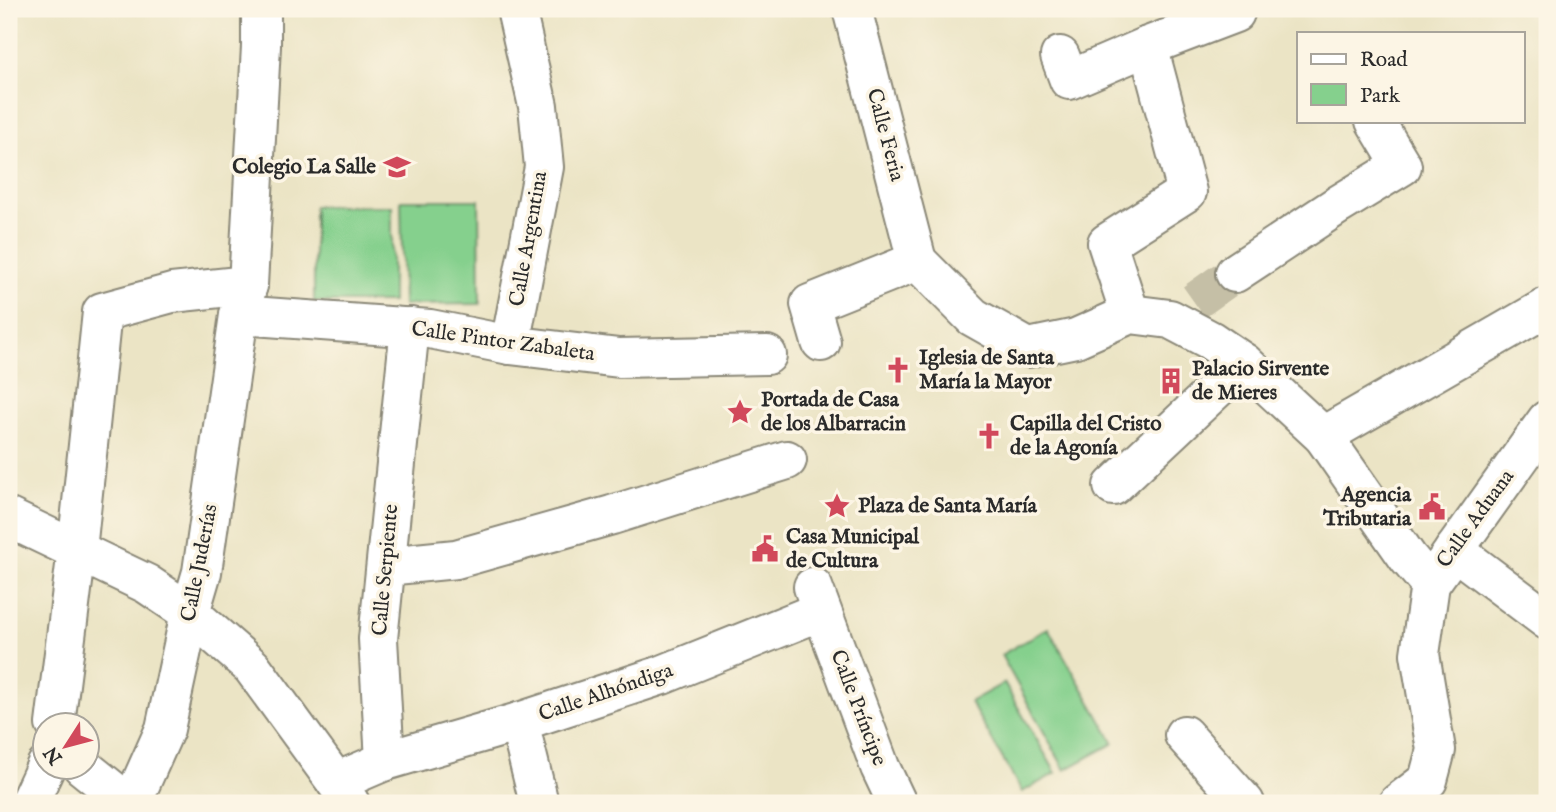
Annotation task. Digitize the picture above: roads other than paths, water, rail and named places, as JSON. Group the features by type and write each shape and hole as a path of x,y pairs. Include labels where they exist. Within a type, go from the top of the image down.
{"street":[{"name":"Calle Juderías","path":"130,803 165,729 190,613 202,572 243,300 261,46 261,9"},
{"name":"Calle Argentina","path":"510,345 544,167 538,106 516,9"},
{"name":"Calle Feria","path":"852,9 918,261"},
{"path":"1060,56 1069,80 1235,13 1234,9"},
{"path":"1130,314 1107,243 1187,192 1148,46"},
{"path":"1235,273 1402,166 1376,122"},
{"path":"821,342 810,304 918,261 973,317 1028,348 1076,338 1130,314 1182,311 1210,340 1244,363 1323,436 1408,558 1430,584 1420,654 1436,750 1438,792 1398,803"},
{"name":"Calle Pintor Zabaleta","path":"78,550 102,312 172,293 243,300 430,328 510,345 619,358 767,355"},
{"path":"1323,436 1547,307"},
{"name":"Calle Serpiente","path":"385,761 378,639 410,327"},
{"path":"1113,486 1244,363"},
{"name":"Calle Aduana","path":"1430,584 1547,420"},
{"path":"386,566 456,559 612,515 787,460"},
{"path":"9,518 147,584 190,613 252,667 337,796 385,761"},
{"path":"57,710 78,550"},
{"path":"1454,550 1547,620"},
{"name":"Calle Alhóndiga","path":"385,761 519,722 662,675 817,598"},
{"name":"Calle Príncipe","path":"817,598 880,767 897,803"},
{"path":"519,722 539,803"},
{"path":"1184,735 1245,803"},
{"path":"29,803 40,780"},
{"path":"100,780 130,803"}],"tunnel":[{"path":"1194,302 1235,273"}],"place":[{"name":"Colegio La Salle","path":"397,167"},
{"name":"Iglesia de Santa María la Mayor","path":"898,370"},
{"name":"Palacio Sirvente de Mieres","path":"1171,381"},
{"name":"Portada de Casa de los Albarracin","path":"740,412"},
{"name":"Capilla del Cristo de la Agonía","path":"989,436"},
{"name":"Plaza de Santa María","path":"837,506"},
{"name":"Agencia Tributaria","path":"1432,507"},
{"name":"Casa Municipal de Cultura","path":"765,549"}]}
